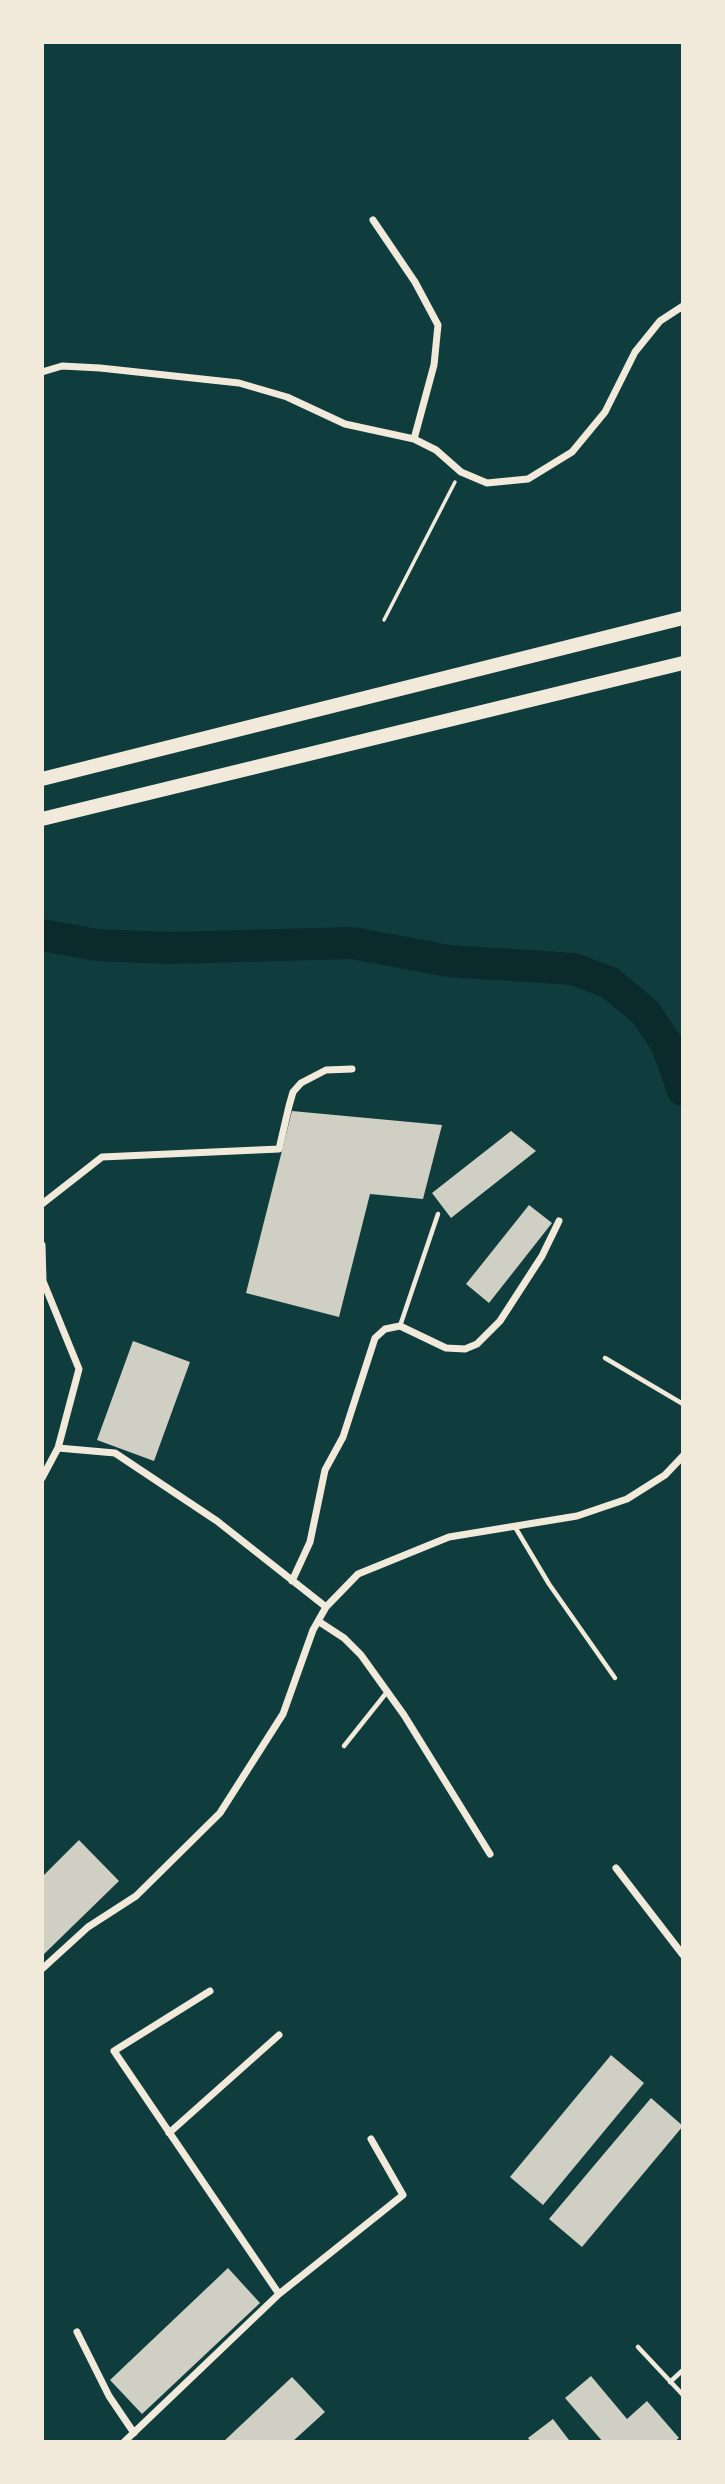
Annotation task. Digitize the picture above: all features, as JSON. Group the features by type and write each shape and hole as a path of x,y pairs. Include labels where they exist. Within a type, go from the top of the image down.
{"highway":[{"path":"42,779 683,618"},
{"path":"42,819 683,663"}],"street":[{"path":"373,220 415,282 438,325 434,365 414,439"},
{"path":"42,372 62,366 100,368 239,383 288,397 345,424 414,439 436,450 461,472 487,483 528,479 572,453 605,412 635,352 660,321 683,306"},
{"path":"42,1204 102,1157 279,1149 293,1091 301,1083 326,1070 352,1069"},
{"path":"292,1581 310,1542 325,1470 342,1437 375,1338 385,1329 400,1326 446,1348 465,1349 477,1344 500,1321 542,1256 559,1221"},
{"path":"42,1245 43,1281 79,1369 58,1448 42,1478"},
{"path":"58,1448 115,1453 217,1521 326,1607"},
{"path":"42,1969 89,1927 136,1896 220,1813 283,1714 318,1620 326,1607 358,1574 449,1537 577,1516 627,1499 665,1475 683,1456"},
{"path":"318,1620 344,1638 361,1656 387,1692 490,1854"},
{"path":"616,1868 683,1955"},
{"path":"210,1990 114,2051 279,2294"},
{"path":"169,2133 279,2035"},
{"path":"124,2442 279,2294 403,2195 371,2139"},
{"path":"77,2332 108,2396 134,2433"}],"lane":[{"path":"400,1326 438,1214"},
{"path":"605,1358 683,1405"},
{"path":"514,1527 549,1584 615,1678"},
{"path":"344,1746 387,1692"},
{"path":"638,2347 683,2395"},
{"path":"670,2382 683,2370"},
{"path":"134,2433 139,2442"}],"path":[{"path":"384,621 461,472"}],"building":[{"path":"292,1111 442,1125 423,1199 370,1194 339,1317 246,1293"},
{"path":"511,1131 536,1151 451,1218 432,1193"},
{"path":"529,1205 552,1223 489,1303 466,1284"},
{"path":"133,1341 190,1362 154,1461 97,1440"},
{"path":"79,1840 119,1881 42,1956 42,1877"},
{"path":"611,2055 644,2083 543,2205 510,2177"},
{"path":"651,2098 683,2126 582,2247 549,2219"},
{"path":"228,2268 260,2303 142,2414 110,2380"},
{"path":"591,2376 627,2419 647,2401 679,2438 674,2442 603,2442 565,2398"},
{"path":"292,2377 325,2412 292,2442 223,2442"},
{"path":"553,2419 569,2440 531,2442 528,2438"}],"waterway":[{"path":"42,935 97,945 169,948 352,943 449,961 574,969 610,983 645,1012 666,1043 683,1090"}]}
